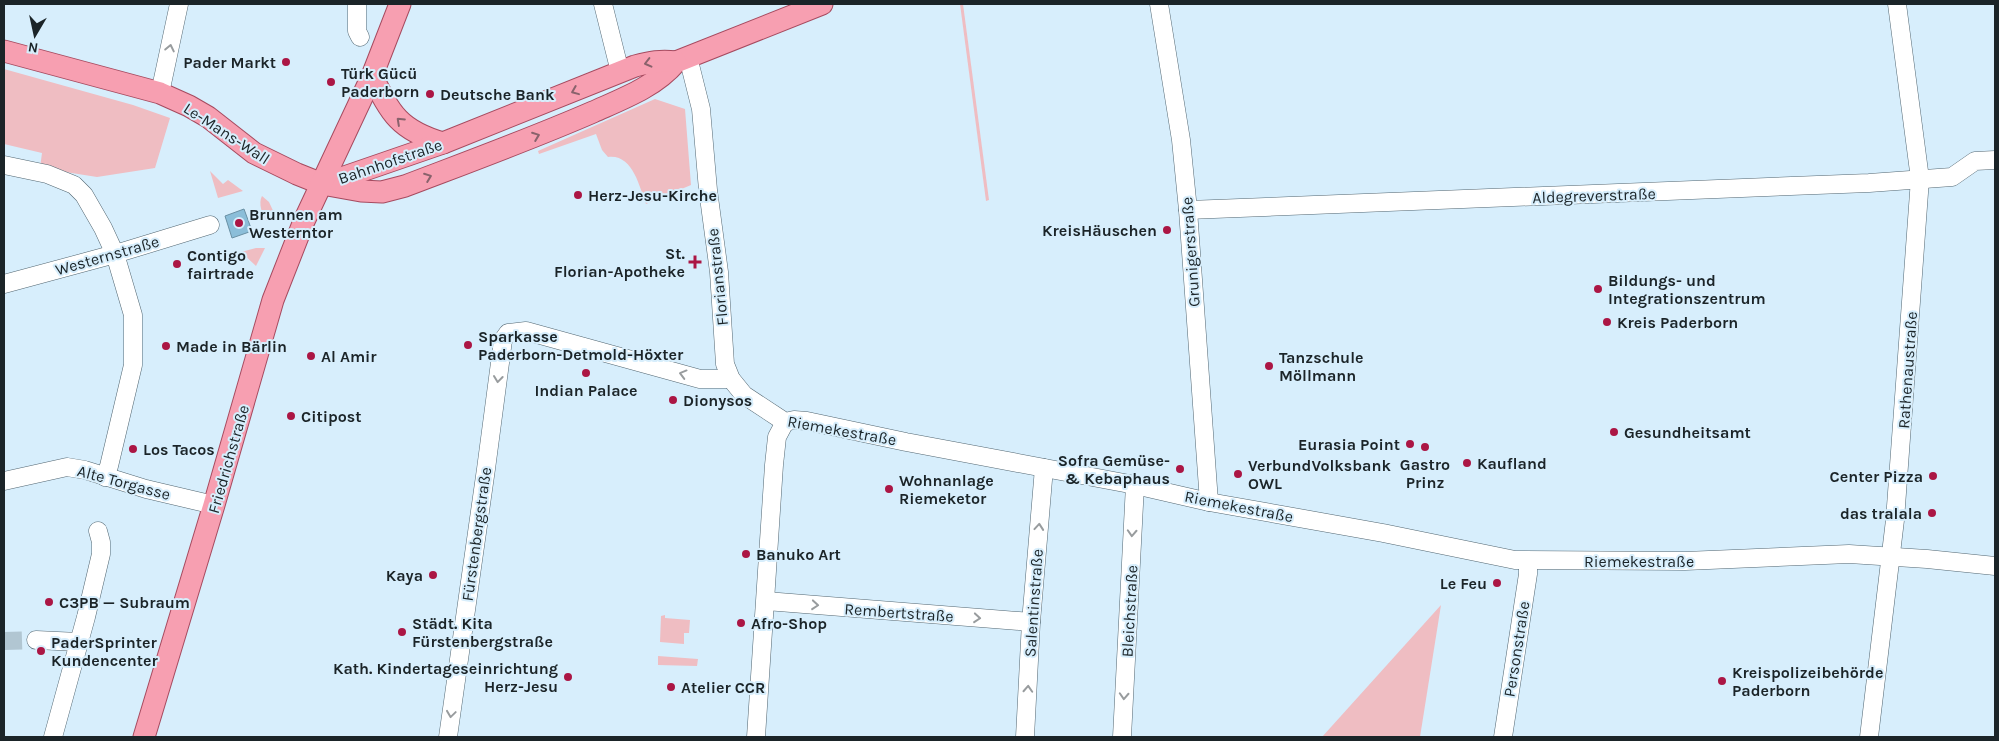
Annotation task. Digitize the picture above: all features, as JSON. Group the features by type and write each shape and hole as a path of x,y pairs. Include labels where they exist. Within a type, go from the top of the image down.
{"main road":[{"name":"Friedrichstraße","path":"144,737 273,300 287,262 372,76 400,4"},
{"name":"Bahnhofstraße","path":"322,184 361,191 382,192 405,186 552,130 658,80 682,60 822,4"},
{"name":"Le-Mans-Wall","path":"4,51 160,93 208,117 254,153 322,184"},
{"name":"Bahnhofstraße","path":"322,184 443,143 620,72 650,62 682,60"},
{"path":"372,76 396,119 418,134 443,143"}],"street":[{"path":"160,93 179,4"},
{"path":"357,4 357,31 360,37"},
{"path":"603,4 620,72"},
{"name":"Grunigerstraße","path":"1159,4 1181,140 1188,210 1209,502"},
{"name":"Rathenaustraße","path":"1869,737 1891,556 1901,453 1920,179 1896,4"},
{"name":"Florianstraße","path":"682,60 701,109 718,272 725,364 731,378"},
{"name":"Aldegreverstraße","path":"1188,210 1748,189 1920,179 1952,177 1975,162 1995,160"},
{"path":"4,165 47,174 74,185 84,195 115,254 133,315 133,365 105,477"},
{"name":"Westernstraße","path":"4,284 115,254 210,225"},
{"name":"Fürstenbergstraße","path":"448,737 503,340 508,333 526,331 700,379 731,378"},
{"name":"Riemekestraße","path":"731,378 744,395 785,422 794,420 807,422 1135,485 1209,502 1383,533 1491,556 1528,561 1685,561 1849,554 1995,566"},
{"path":"756,737 774,465 777,437 785,422"},
{"name":"Alte Torgasse","path":"4,481 67,467 85,470 105,477 214,505"},
{"name":"Salentinstraße","path":"1025,737 1031,622 1044,468"},
{"name":"Bleichstraße","path":"1122,737 1135,485"},
{"path":"53,737 79,642 100,554 101,542 98,531"},
{"name":"Personstraße","path":"1503,737 1528,574 1528,561"},
{"name":"Rembertstraße","path":"766,601 1031,622"},
{"path":"36,640 79,642"}],"shaded area":[{"path":"960,4 963,4 989,200 986,201"},
{"path":"4,69 133,105 170,118 155,168 97,177 40,168 42,153 4,144"},
{"path":"655,99 685,109 691,185 646,204 634,173 629,166 617,157 608,157 602,150 596,134 539,154 538,151"},
{"path":"210,171 223,184 228,180 243,191 218,198"},
{"path":"262,196 269,202 275,215 272,220 267,221 262,212 260,202"},
{"path":"265,248 256,266 241,252"},
{"path":"1441,605 1420,737 1322,737"},
{"path":"665,615 665,618 690,620 689,633 684,633 684,644 660,642 661,616"},
{"path":"658,656 698,659 697,666 658,665"}],"water":[{"path":"244,209 252,231 232,238 225,216"}],"tunnel":[{"path":"4,641 36,640"}],"place":[{"name":"Pader Markt","path":"286,62"},
{"name":"Türk Gücü Paderborn","path":"331,82"},
{"name":"Deutsche Bank","path":"430,94"},
{"name":"Herz-Jesu-Kirche","path":"578,195"},
{"name":"Brunnen am Westerntor","path":"239,223"},
{"name":"KreisHäuschen","path":"1167,230"},
{"name":"St. Florian-Apotheke","path":"695,262"},
{"name":"Contigo fairtrade","path":"177,264"},
{"name":"Bildungs- und Integrationszentrum","path":"1598,289"},
{"name":"Kreis Paderborn","path":"1607,322"},
{"name":"Sparkasse Paderborn-Detmold-Höxter","path":"468,345"},
{"name":"Made in Bärlin","path":"166,346"},
{"name":"Al Amir","path":"311,356"},
{"name":"Tanzschule Möllmann","path":"1269,366"},
{"name":"Indian Palace","path":"586,373"},
{"name":"Dionysos","path":"673,400"},
{"name":"Citipost","path":"291,416"},
{"name":"Gesundheitsamt","path":"1614,432"},
{"name":"Eurasia Point","path":"1410,444"},
{"name":"Gastro Prinz","path":"1425,447"},
{"name":"Los Tacos","path":"133,449"},
{"name":"Kaufland","path":"1467,463"},
{"name":"Sofra Gemüse- & Kebaphaus","path":"1180,469"},
{"name":"VerbundVolksbank OWL","path":"1238,474"},
{"name":"Center Pizza","path":"1933,476"},
{"name":"Wohnanlage Riemeketor","path":"889,489"},
{"name":"das tralala","path":"1932,513"},
{"name":"Banuko Art","path":"746,554"},
{"name":"Kaya","path":"433,575"},
{"name":"Le Feu","path":"1497,583"},
{"name":"C3PB — Subraum","path":"49,602"},
{"name":"Afro-Shop","path":"741,623"},
{"name":"Städt. Kita Fürstenbergstraße","path":"402,632"},
{"name":"PaderSprinter Kundencenter","path":"41,651"},
{"name":"Kath. Kindertageseinrichtung Herz-Jesu","path":"568,677"},
{"name":"Kreispolizeibehörde Paderborn","path":"1722,681"},
{"name":"Atelier CCR","path":"671,687"}]}
